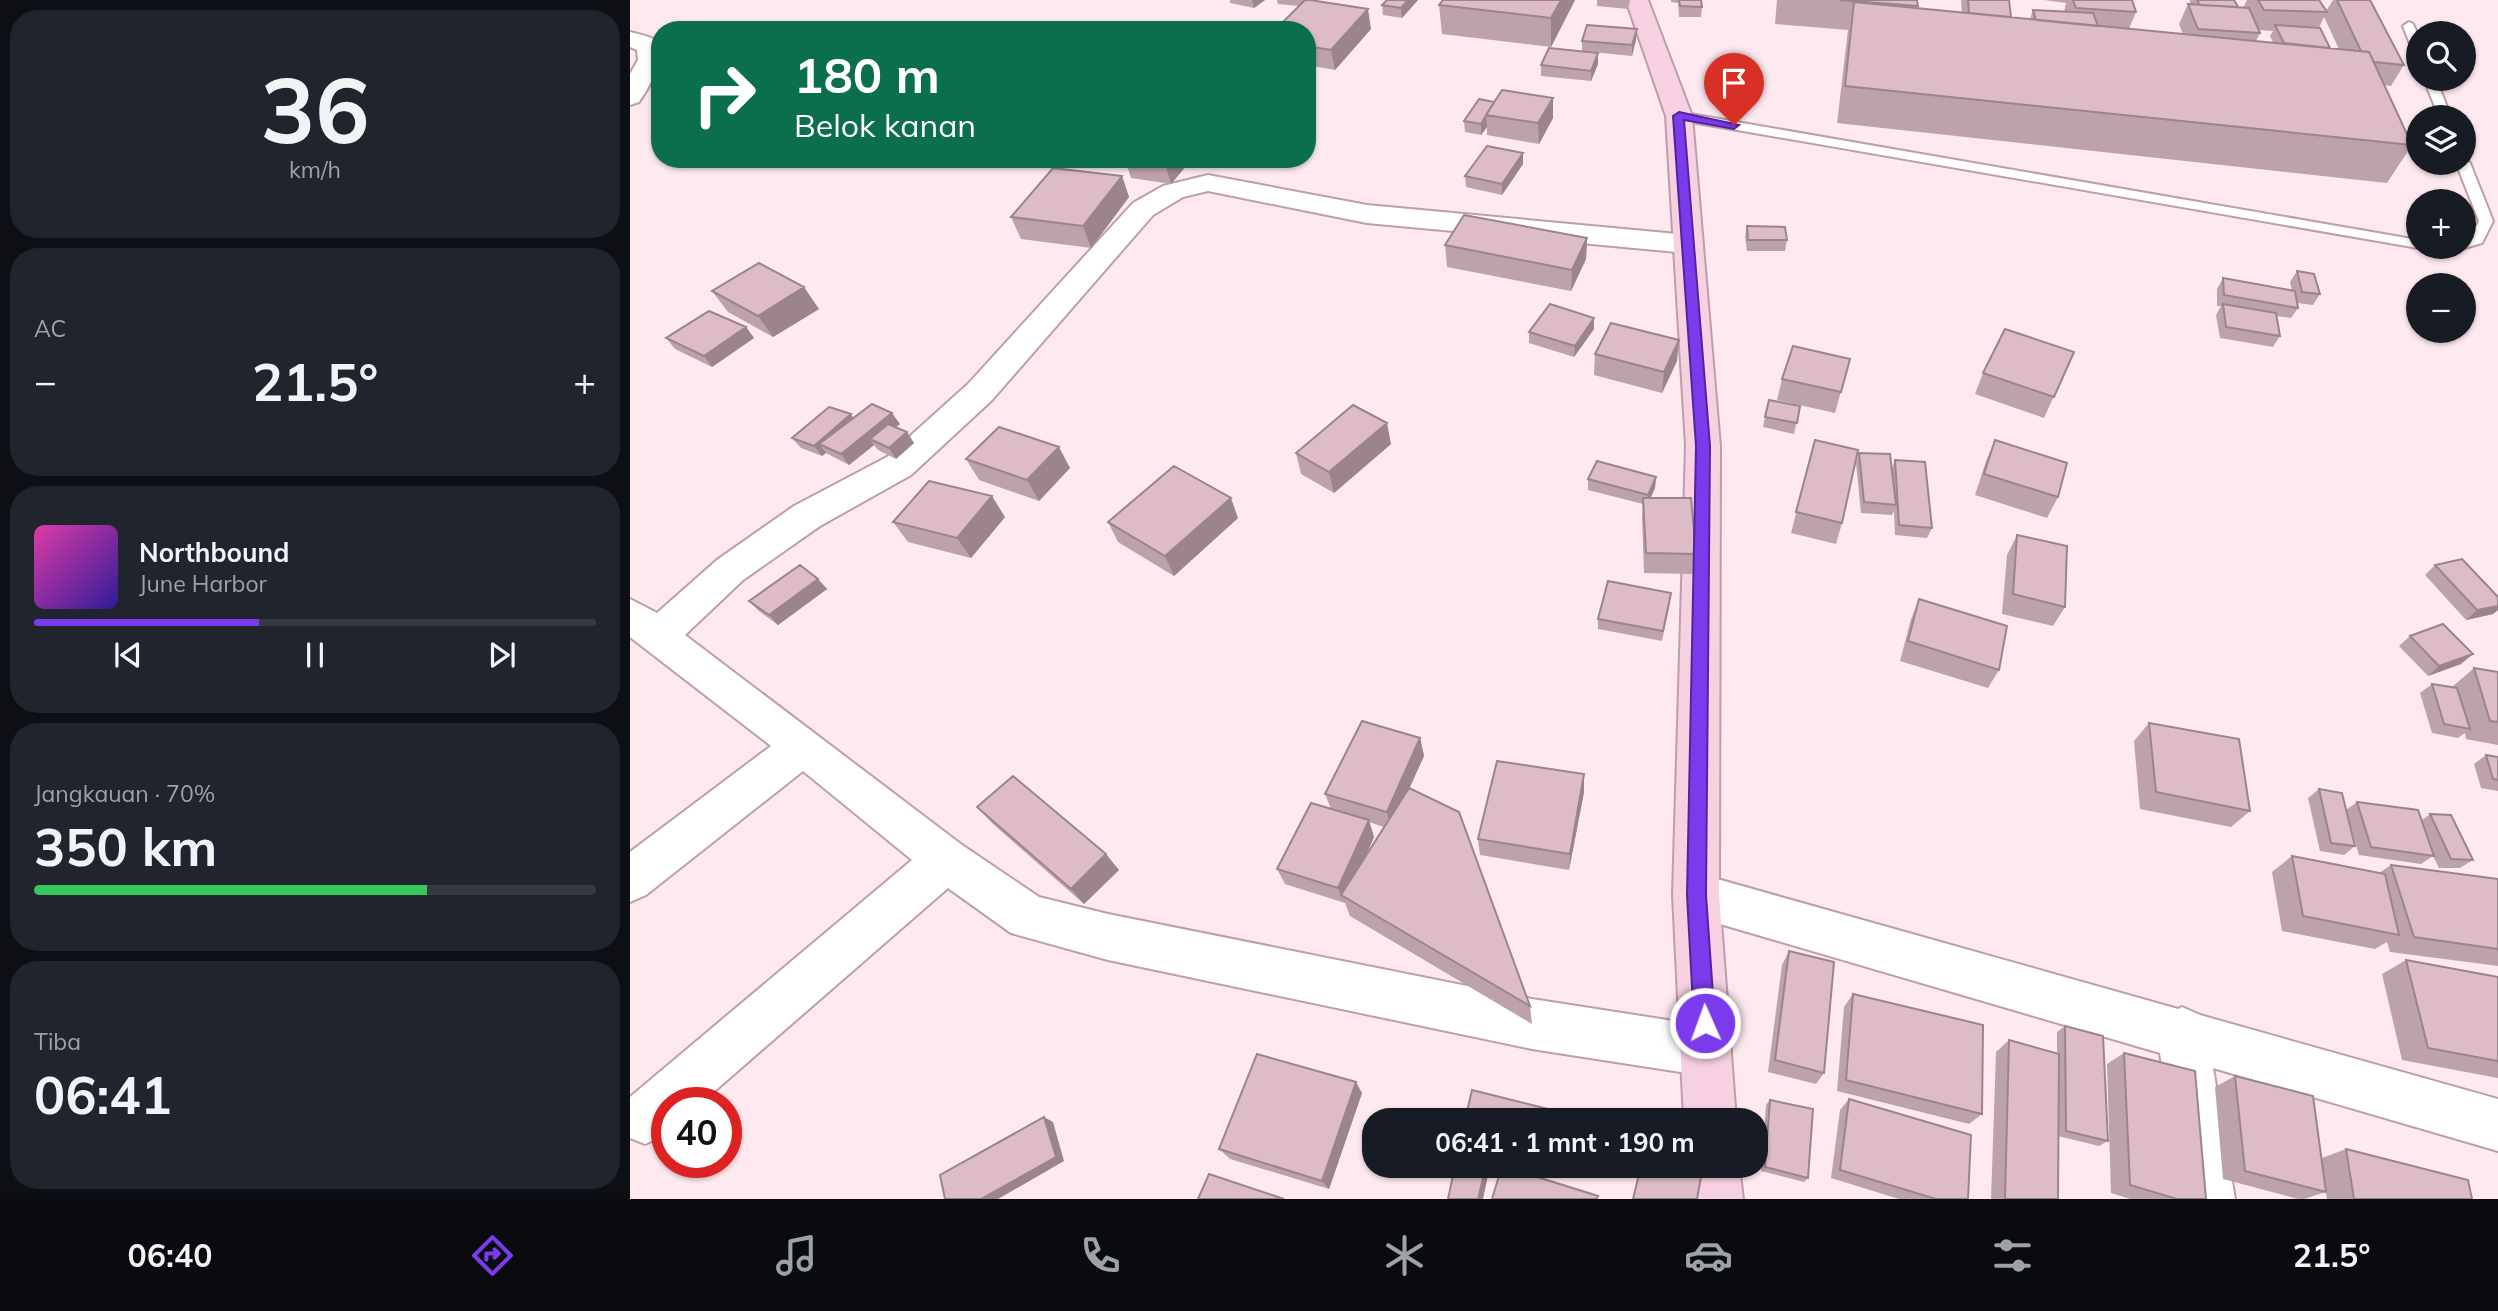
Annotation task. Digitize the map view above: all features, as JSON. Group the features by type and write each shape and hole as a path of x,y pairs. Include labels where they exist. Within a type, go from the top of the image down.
{"street":[{"path":"1637,0 1679,116 1703,446 1696,895 1709,1108"},
{"path":"630,39 648,46 650,60 630,97"},
{"path":"1688,244 1367,214 1208,183 1182,187 1161,195 1143,209 980,392 899,466 807,516 644,626 803,746 946,860 1028,917 1108,937 1532,1024 1706,1051"},
{"path":"630,880 803,746"},
{"path":"645,1118 946,860"},
{"path":"1696,895 2182,1032 2498,1125"},
{"path":"2182,1032 2208,1199"},
{"path":"1714,1178 1716,1199"}],"lane":[{"path":"1679,116 2406,242"},
{"path":"2476,196 2486,221 2476,240"}],"building":[{"path":"1305,0 1368,9 1331,50 1316,48 1316,21 1284,21"},
{"path":"1387,0 1408,0 1401,8 1382,5"},
{"path":"1443,0 1561,0 1551,18 1439,5"},
{"path":"1679,0 1701,0 1702,7 1680,6"},
{"path":"1840,0 1917,0 1918,6"},
{"path":"1968,0 2009,0 2011,17 1969,13"},
{"path":"2073,0 2132,0 2136,12 2076,8"},
{"path":"2197,0 2234,0 2238,7 2200,5"},
{"path":"2258,0 2319,0 2327,12 2264,10"},
{"path":"2337,0 2370,0 2404,65 2374,62 2369,52 2361,51"},
{"path":"1854,2 2369,52 2406,132 2406,144 1845,86"},
{"path":"2188,4 2249,8 2260,33 2198,29"},
{"path":"2033,10 2093,13 2098,26 2036,20"},
{"path":"1587,25 1637,29 1632,45 1582,41"},
{"path":"2275,25 2320,28 2330,48 2284,43"},
{"path":"1549,48 1598,53 1591,71 1541,65"},
{"path":"1502,90 1553,98 1538,123 1486,115"},
{"path":"1479,99 1494,102 1481,124 1464,121"},
{"path":"1487,146 1523,153 1502,184 1465,176"},
{"path":"1053,168 1122,176 1083,226 1011,217"},
{"path":"1464,215 1587,238 1572,270 1445,245"},
{"path":"1747,226 1785,227 1787,240 1748,240"},
{"path":"759,263 804,287 758,316 712,291"},
{"path":"2297,271 2314,274 2320,294 2302,292"},
{"path":"2223,278 2295,291 2298,308 2224,295"},
{"path":"1550,304 1594,318 1575,346 1529,332"},
{"path":"2223,304 2276,313 2280,336 2226,327"},
{"path":"709,311 746,327 704,356 666,338"},
{"path":"1611,323 1679,340 1664,372 1595,354"},
{"path":"2005,329 2074,352 2054,397 1983,373"},
{"path":"1793,346 1850,359 1841,392 1782,379"},
{"path":"1769,400 1800,406 1797,423 1765,417"},
{"path":"872,404 892,413 841,454 819,444"},
{"path":"1353,405 1387,423 1329,472 1296,453"},
{"path":"829,407 851,414 814,446 792,438"},
{"path":"888,424 907,432 889,448 870,439"},
{"path":"999,427 1059,447 1027,480 966,459"},
{"path":"1815,440 1858,450 1842,523 1796,512"},
{"path":"1995,440 2067,463 2058,497 1984,474"},
{"path":"1859,453 1890,454 1896,505 1864,502"},
{"path":"1895,460 1925,462 1932,528 1899,525"},
{"path":"1597,461 1656,477 1648,495 1588,479"},
{"path":"1174,466 1231,498 1165,556 1108,522"},
{"path":"929,481 992,496 957,538 893,522"},
{"path":"1643,498 1691,498 1696,554 1646,553"},
{"path":"2017,535 2067,546 2065,607 2013,594"},
{"path":"2462,559 2498,597 2498,606 2477,610 2435,565"},
{"path":"800,565 818,579 769,615 749,601"},
{"path":"1608,581 1671,593 1663,631 1598,619"},
{"path":"1919,599 2007,626 1999,670 1908,641"},
{"path":"2443,624 2473,654 2439,666 2410,636"},
{"path":"2474,668 2498,672 2498,722 2490,721"},
{"path":"2432,684 2457,688 2470,729 2444,724"},
{"path":"1362,721 1420,738 1387,812 1325,794"},
{"path":"2149,723 2239,739 2250,811 2156,792"},
{"path":"2486,755 2498,757 2498,780 2493,779"},
{"path":"1497,761 1584,774 1570,854 1478,839"},
{"path":"1013,776 1106,854 1071,889 977,807"},
{"path":"1409,788 1459,812 1530,1006 1341,895"},
{"path":"2319,789 2342,793 2355,846 2331,843"},
{"path":"2357,802 2418,810 2434,856 2371,847"},
{"path":"1311,803 1369,820 1338,888 1277,869"},
{"path":"2430,814 2451,815 2473,860 2451,859"},
{"path":"2292,856 2385,874 2399,935 2303,916"},
{"path":"2391,865 2498,879 2498,949 2414,937"},
{"path":"1789,951 1834,962 1824,1073 1775,1060"},
{"path":"2406,960 2498,977 2498,1061 2428,1048"},
{"path":"1853,994 1983,1025 1982,1114 1846,1080"},
{"path":"2065,1026 2103,1036 2108,1141 2066,1131"},
{"path":"2009,1040 2059,1054 2058,1199 2005,1199"},
{"path":"2124,1053 2195,1071 2206,1199 2177,1199 2130,1185"},
{"path":"1257,1054 1356,1082 1322,1181 1219,1149"},
{"path":"2235,1076 2313,1096 2326,1192 2245,1171"},
{"path":"1472,1090 1544,1108 1468,1108"},
{"path":"1849,1099 1971,1135 1968,1199 1936,1199 1840,1170"},
{"path":"1770,1100 1813,1109 1808,1178 1768,1168"},
{"path":"1044,1117 1056,1157 981,1199 945,1199 940,1175"},
{"path":"2346,1149 2468,1180 2472,1199 2354,1199"},
{"path":"1209,1174 1284,1199 1198,1199"},
{"path":"1452,1178 1483,1178 1478,1199 1448,1199"},
{"path":"1498,1178 1540,1178 1598,1196 1597,1199 1492,1199"},
{"path":"1638,1178 1701,1178 1697,1199 1633,1199"}],"route":[{"path":"1705,1023 1696,895 1703,446 1679,116 1734,125"}]}
